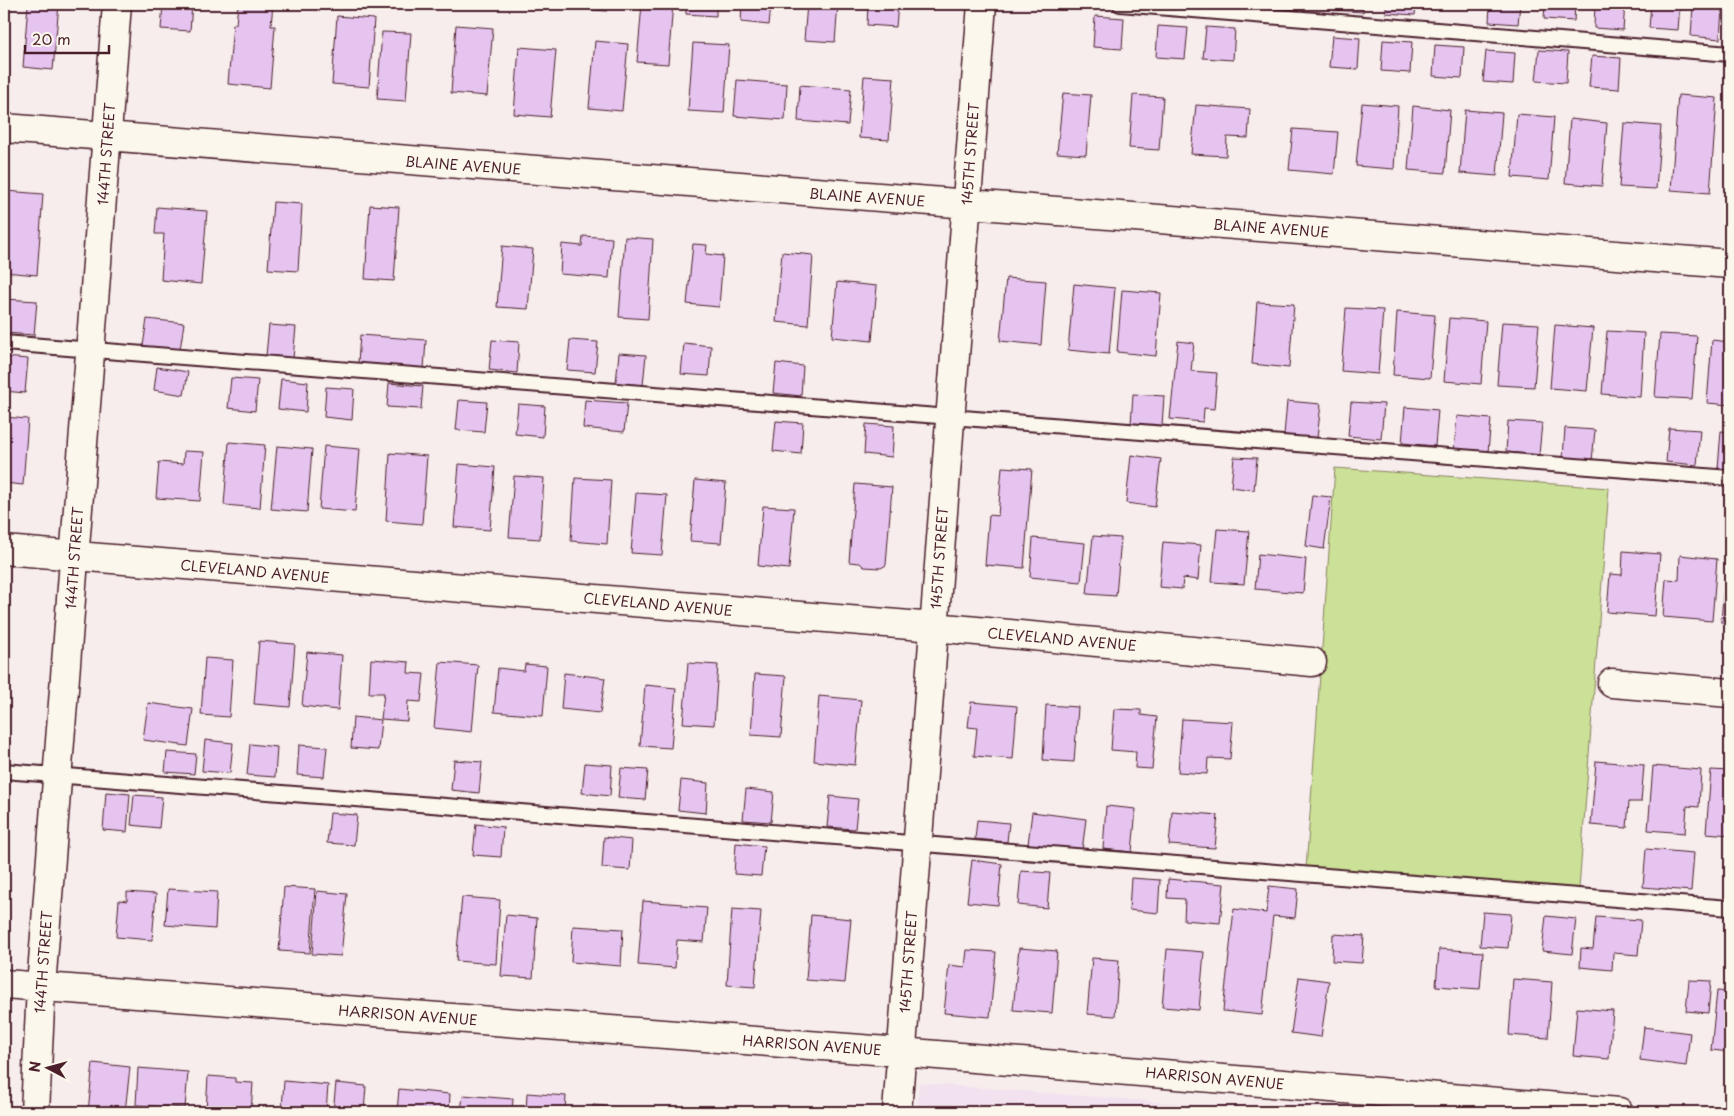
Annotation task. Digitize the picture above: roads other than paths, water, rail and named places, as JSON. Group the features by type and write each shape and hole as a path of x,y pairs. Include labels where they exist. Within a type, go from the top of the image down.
{"street":[{"name":"144TH STREET","path":"35,1112 41,987 118,4"},
{"name":"145TH STREET","path":"897,1112 982,4"},
{"name":"BLAINE AVENUE","path":"4,128 1730,264"},
{"name":"CLEVELAND AVENUE","path":"4,550 934,627 1312,662"},
{"path":"1612,683 1730,692"},
{"name":"HARRISON AVENUE","path":"4,984 901,1052 1524,1108 1620,1112"}],"lane":[{"path":"1120,4 1730,54"},
{"path":"4,343 1730,478"},
{"path":"4,771 1730,908"}]}
